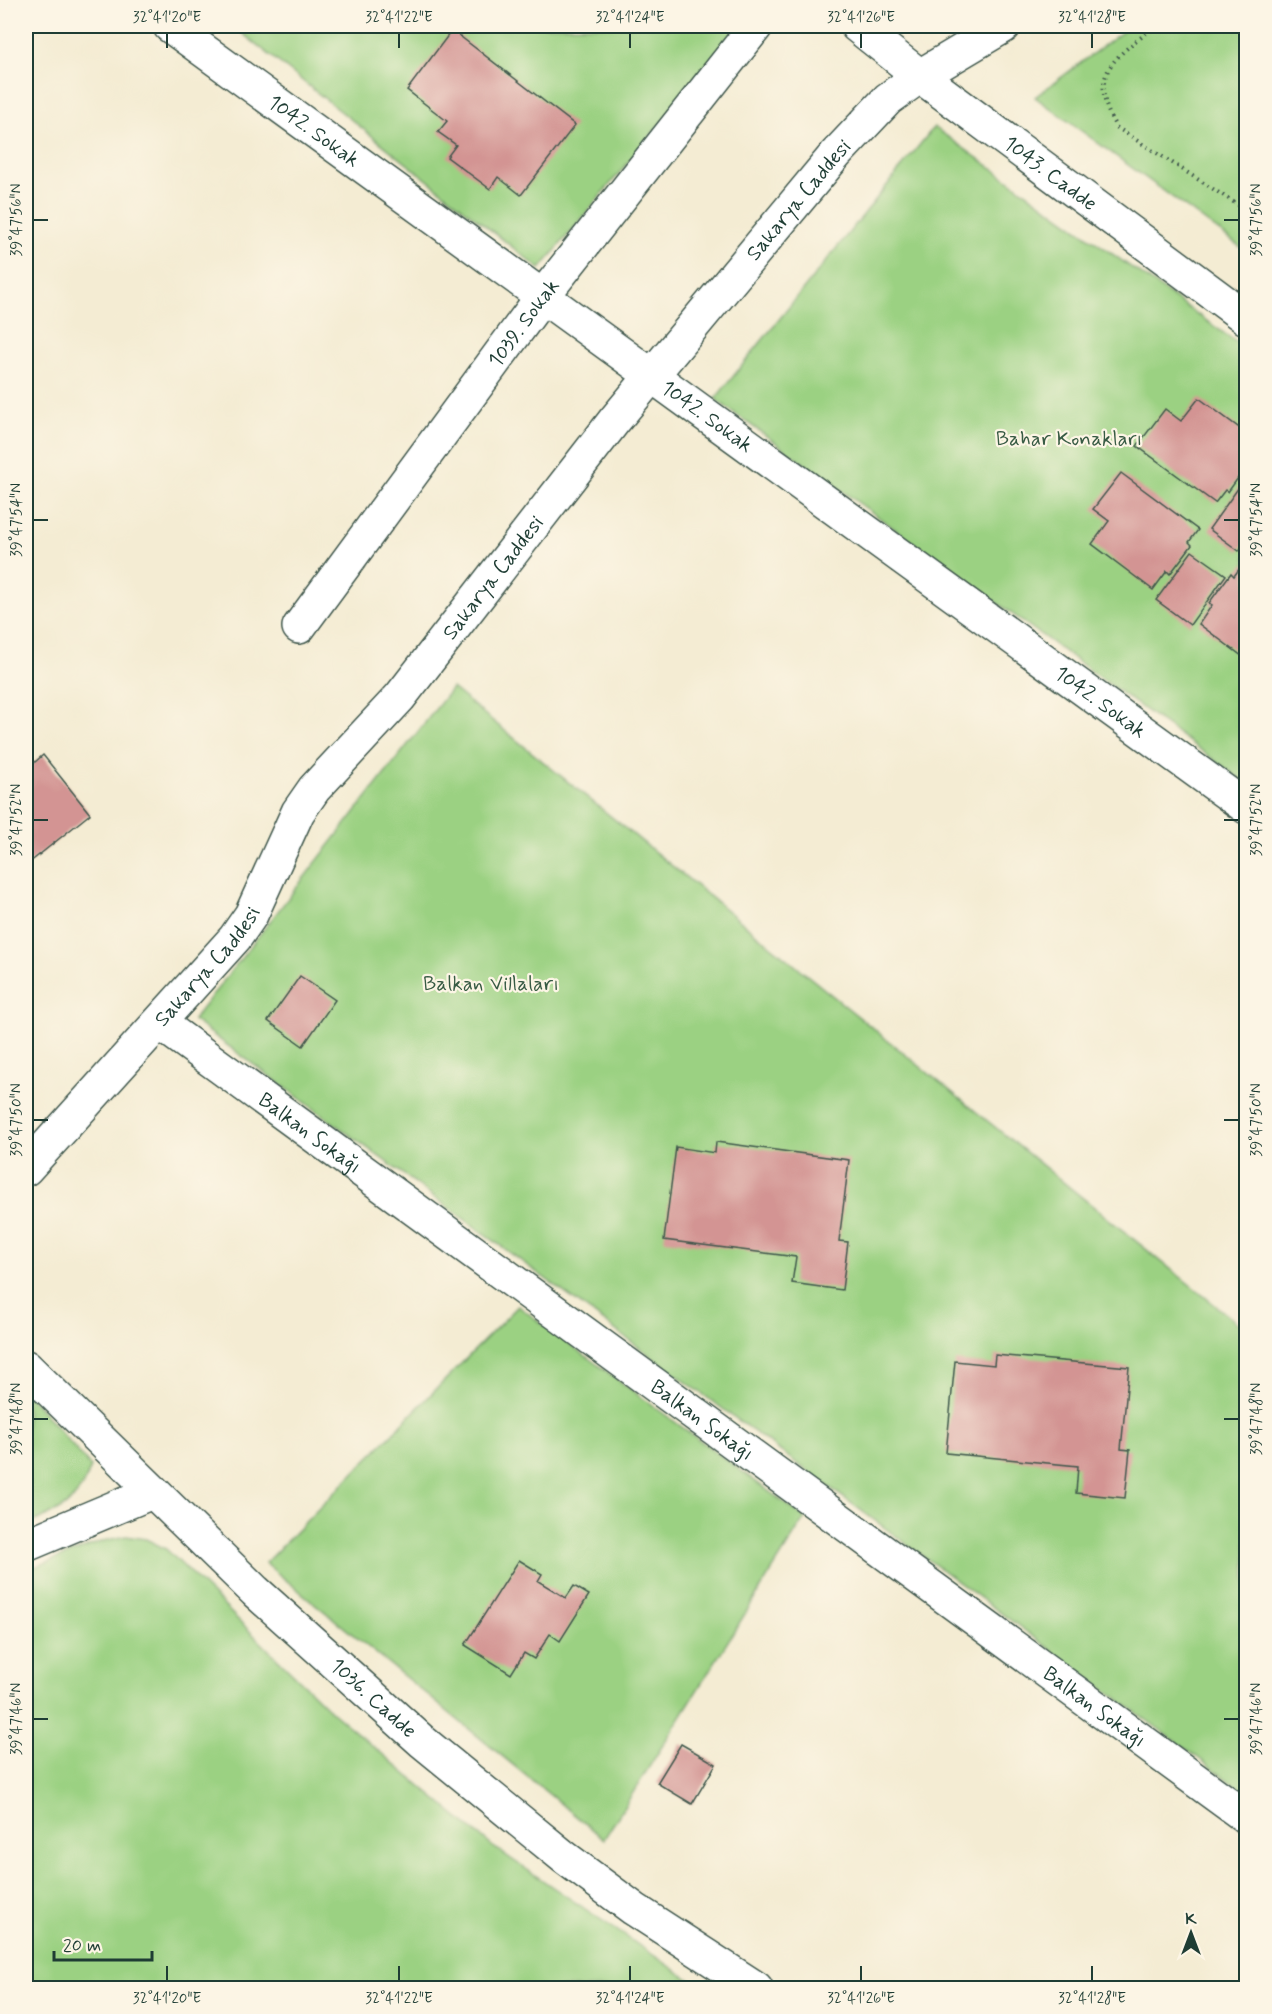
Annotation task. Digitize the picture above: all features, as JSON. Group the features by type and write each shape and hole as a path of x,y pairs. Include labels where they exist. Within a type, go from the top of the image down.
{"street":[{"name":"1042. Sokak","path":"170,26 1246,807"},
{"name":"1039. Sokak","path":"299,627 542,297 756,26"},
{"name":"1043. Cadde","path":"857,26 920,76 1246,318"},
{"name":"Sakarya Caddesi","path":"26,1169 211,967 251,915 298,812 314,789 400,697 652,375 836,154 888,99 920,76 1004,26"},
{"name":"Balkan Sokağı","path":"160,1023 1246,1817"},
{"name":"1036. Cadde","path":"26,1367 255,1591 476,1786 634,1909 756,1989"},
{"path":"26,1545 152,1492"}],"path":[{"path":"1156,26 1122,53 1107,69 1102,93 1107,111 1116,127 1246,210"}],"green space":[{"path":"233,26 741,26 540,269"},
{"path":"1130,26 1246,26 1246,251 1035,97"},
{"name":"Bahar Konakları","path":"934,127 1246,349 1246,783 715,399"},
{"name":"Balkan Villaları","path":"452,688 1246,1330 1246,1793 193,1020"},
{"path":"518,1306 805,1518 604,1839 265,1563"},
{"path":"26,1392 91,1467 73,1499 50,1515 26,1525"},
{"path":"126,1536 146,1539 166,1549 331,1711 492,1846 702,1988 26,1988 26,1570 103,1541"}],"building":[{"path":"452,30 575,125 521,195 498,177 490,189 447,157 456,145 438,132 447,121 407,90"},
{"path":"1199,398 1246,433 1246,467 1228,492 1225,490 1215,503 1137,446 1165,409 1181,421"},
{"path":"1121,473 1198,530 1189,542 1192,545 1170,574 1167,571 1153,590 1092,544 1109,521 1093,509"},
{"path":"1244,480 1246,481 1246,541 1239,551 1209,529"},
{"path":"1192,551 1226,575 1190,625 1156,600"},
{"path":"1244,563 1246,565 1246,659 1199,624 1212,605 1209,603 1231,573 1234,576"},
{"path":"43,755 90,814 29,863 26,859 26,770"},
{"path":"300,976 335,1000 303,1046 268,1021"},
{"path":"716,1142 849,1160 839,1241 848,1242 842,1290 792,1283 796,1257 664,1240 676,1147 715,1153"},
{"path":"995,1355 1129,1367 1121,1449 1130,1450 1125,1498 1076,1493 1078,1466 946,1453 955,1361 994,1365"},
{"path":"519,1560 542,1574 538,1581 566,1598 574,1586 589,1595 560,1641 550,1634 534,1659 524,1653 511,1674 465,1645"},
{"path":"681,1744 716,1764 692,1804 657,1783"}]}
